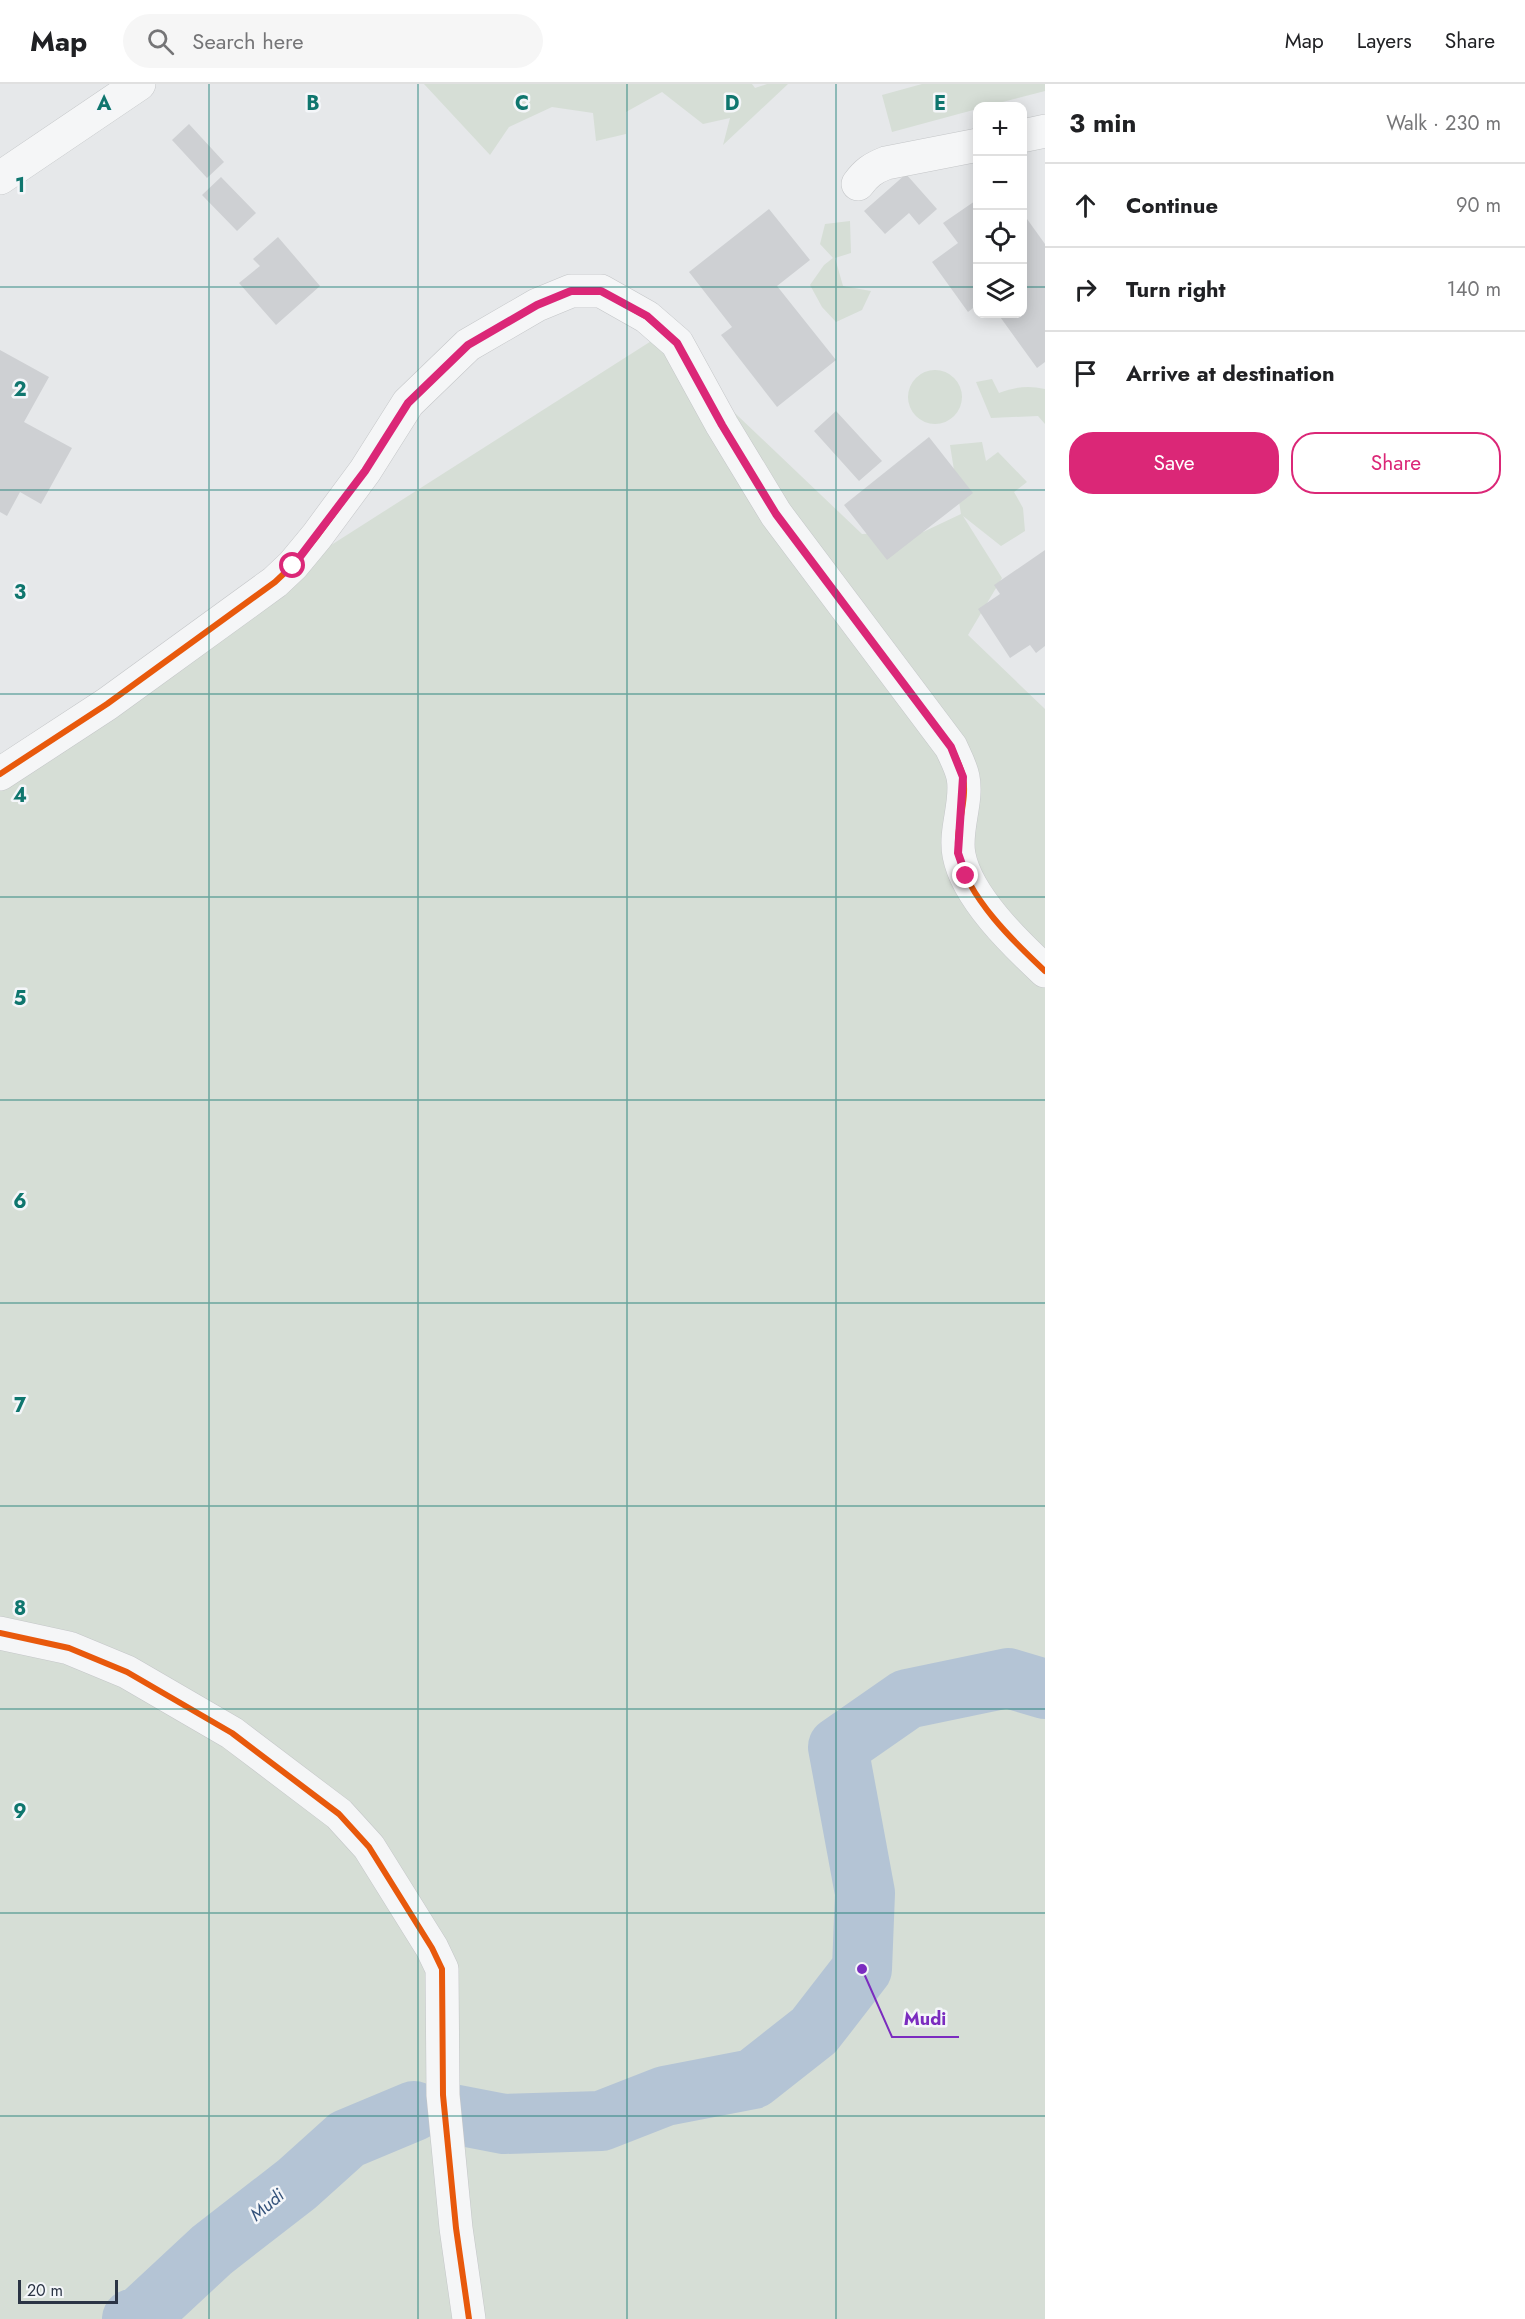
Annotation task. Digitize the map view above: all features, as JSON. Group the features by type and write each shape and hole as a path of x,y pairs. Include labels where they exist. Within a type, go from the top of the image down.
{"street":[{"path":"0,178 139,84"},
{"path":"1027,135 1045,131"},
{"path":"858,184 875,167 973,146"},
{"path":"0,774 107,704 275,582 293,566 365,471 408,403 468,345 537,305 571,291 601,291 647,316 677,343 722,425 776,514 951,747 963,777 958,853 966,876 1022,950 1045,971"},
{"path":"0,1633 69,1648 137,1677 232,1733 339,1814 369,1847 432,1947 442,1969 443,2095 456,2228 469,2319"}],"shaded area":[{"path":"424,84 752,84 755,88 767,84 788,84 723,145 730,118 703,124 662,92 626,112 626,134 596,141 593,113 552,107 509,127 490,155"},
{"path":"922,84 1045,84 1045,91 1002,102 973,102 973,110 892,132 882,95"},
{"path":"850,221 851,253 835,258 843,286 871,291 862,310 836,322 822,307 810,285 824,265 833,258 820,244 825,224"},
{"path":"656,338 862,534 923,532 961,514 950,445 982,442 986,461 998,452 1027,482 1014,492 1023,508 1025,531 1001,546 963,516 1002,578 968,635 1045,709 1045,2319 0,2319 0,756"},
{"path":"935,370 945,372 954,378 960,387 962,397 960,407 954,416 945,422 935,424 925,422 916,416 910,407 908,397 910,387 916,378 925,372"},
{"path":"992,379 999,393 1022,387 1045,389 1045,424 1038,416 991,418 976,382"}],"building":[{"path":"189,124 224,162 207,178 172,140"},
{"path":"906,174 937,209 919,225 909,213 885,234 864,211"},
{"path":"221,177 256,213 237,231 202,195"},
{"path":"973,202 973,308 968,312 932,262 958,243 943,223"},
{"path":"769,209 810,260 777,286 836,360 777,407 721,335 732,327 689,272"},
{"path":"1027,219 1045,244 1045,362 1037,368 1001,318 1027,318"},
{"path":"278,237 320,286 276,325 239,283 260,266 253,259"},
{"path":"0,350 49,377 24,422 72,448 41,504 20,492 7,516 0,512"},
{"path":"836,411 882,461 859,481 814,431"},
{"path":"929,437 973,493 887,560 844,505"},
{"path":"1045,550 1045,646 1036,653 1030,645 1010,658 978,609 1000,594 994,585"}],"waterway":[{"name":"Mudi","path":"452,2114 504,2124 601,2121 665,2096 753,2079 814,2031 862,1969 865,1893 838,1747 907,1699 1008,1678 1045,1689"},
{"name":"Mudi","path":"132,2319 141,2316 212,2250 297,2184 347,2139 414,2111"}],"cycle path":[{"path":"0,774 107,704 275,582 293,565 317,536 365,471 408,403 468,345 537,305 571,291 601,291 647,317 677,343 722,425 776,514 951,747 963,777 964,796 958,845 964,871 982,903 994,918 1045,971"},
{"path":"0,1633 69,1648 127,1672 232,1733 339,1814 369,1847 432,1948 442,1969 443,2095 456,2228 469,2319"}],"place":[{"name":"Mudi","path":"862,1969"}],"route":[{"path":"293,566 365,471 408,403 468,345 537,305 571,291 601,291 647,316 677,343 722,425 776,514 951,747 963,777 963,811 958,853 966,876"}]}
